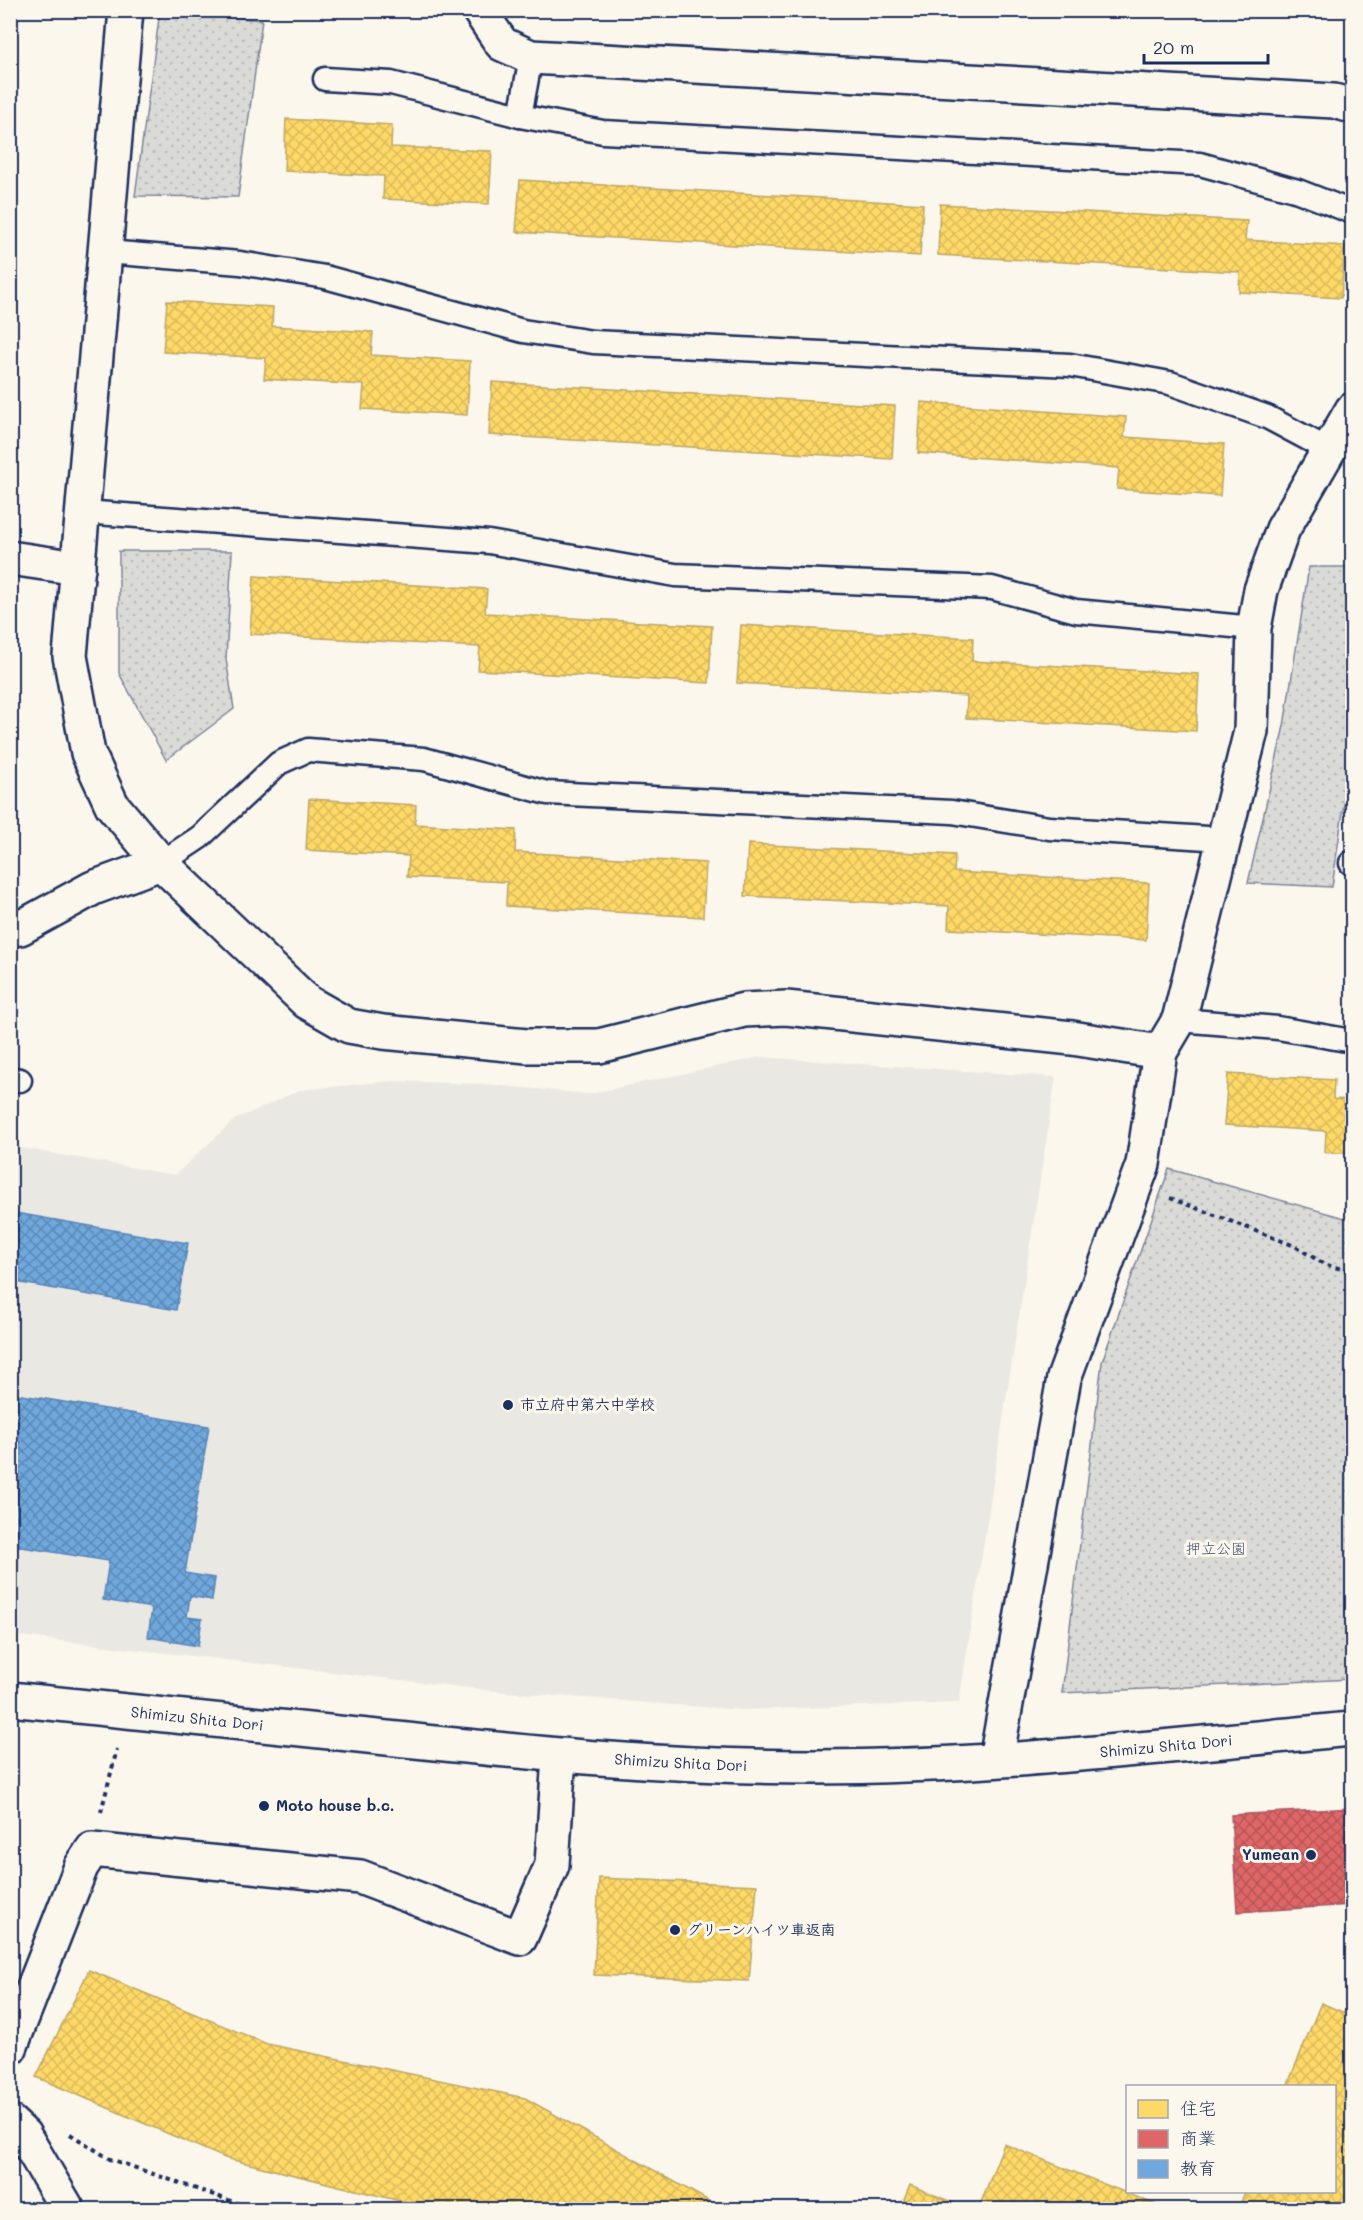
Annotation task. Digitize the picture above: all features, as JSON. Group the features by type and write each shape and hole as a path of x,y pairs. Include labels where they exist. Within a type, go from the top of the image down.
{"street":[{"path":"126,10 70,656 88,753 112,805 161,863 306,1002 349,1026 383,1032 527,1046 599,1046 744,1010 786,1008 1072,1038 1160,1052"},
{"path":"479,10 502,44 531,57 1322,100 1353,106"},
{"path":"996,1760 1064,1378 1143,1164 1160,1052 1179,1020 1251,731 1254,628 1261,590 1283,529 1353,410"},
{"path":"10,558 78,568"},
{"path":"10,929 20,928 93,888 161,863"},
{"name":"Shimizu Shita Dori","path":"10,1700 560,1756 714,1765 813,1767 911,1765 996,1760 1353,1729"},
{"path":"10,2048 81,1867 92,1850 360,1877 520,1938 552,1865 560,1756"},
{"path":"10,2122 24,2135 68,2210"}],"lane":[{"path":"520,116 531,57"},
{"path":"325,79 391,83 520,116 603,132 1200,164 1298,190 1353,212"},
{"path":"106,252 240,263 325,277 523,331 593,342 1070,365 1170,383 1267,417 1329,450"},
{"path":"83,512 489,542 675,575 992,588 1076,610 1254,628"},
{"path":"161,863 201,837 279,763 308,750 424,759 547,793 952,812 1049,828 1223,839"},
{"path":"1179,1020 1278,1028 1353,1041"}],"path":[{"path":"1135,1185 1295,1246 1324,1264 1353,1272"},
{"path":"92,1850 119,1743"},
{"path":"62,2129 110,2159 257,2210"}],"shaded area":[{"name":"市立府中第六中学校","path":"761,1057 1056,1077 959,1703 742,1710 504,1692 11,1635 10,1146 175,1175 234,1120 300,1090 391,1081 483,1084 589,1094"}],"green space":[{"path":"160,11 262,20 238,197 135,196"},
{"path":"119,551 232,551 226,659 234,709 166,760 119,673"},
{"path":"1309,567 1352,567 1352,748 1332,887 1248,883 1284,726"},
{"name":"押立公園","path":"1169,1169 1352,1220 1352,1679 1062,1693 1102,1362"}],"building: 住宅":[{"path":"286,119 392,125 391,147 492,151 489,204 383,199 384,176 284,171"},
{"path":"520,180 923,204 920,256 516,232"},
{"path":"940,204 1247,221 1245,240 1345,246 1341,298 1239,292 1240,272 938,255"},
{"path":"167,301 273,307 272,326 373,332 371,355 470,361 467,415 362,409 364,385 264,379 266,358 163,352"},
{"path":"492,382 895,406 892,459 489,435"},
{"path":"921,402 1126,417 1124,437 1224,444 1220,496 1117,489 1119,468 918,453"},
{"path":"254,576 487,589 485,613 712,626 709,683 478,670 480,647 250,634"},
{"path":"741,625 973,638 972,661 1199,674 1196,731 966,718 967,696 737,683"},
{"path":"309,799 416,805 415,824 516,830 515,852 706,863 703,917 506,906 507,882 407,877 409,856 306,850"},
{"path":"748,844 955,855 954,872 1149,883 1146,940 948,929 949,906 745,896"},
{"path":"1351,898 1352,957 1348,957"},
{"path":"1228,1074 1334,1080 1333,1099 1352,1100 1352,1154 1325,1152 1326,1131 1224,1125"},
{"name":"グリーンハイツ車返南","path":"599,1878 757,1885 749,1981 594,1975"},
{"path":"89,1970 267,2044 525,2098 725,2210 437,2210 225,2158 36,2077"},
{"path":"1321,2003 1352,2016 1352,2197 1347,2210 1238,2210 1245,2193 1336,2193 1336,2085 1287,2085"},
{"path":"1004,2144 1169,2210 978,2210"},
{"path":"910,2185 971,2210 900,2210"}],"building: 商業":[{"path":"1352,1808 1352,1905 1237,1912 1231,1815"}],"building: 教育":[{"path":"10,1212 188,1243 176,1310 10,1281"},
{"path":"10,1393 209,1426 185,1573 215,1578 212,1600 190,1596 187,1617 202,1619 198,1646 148,1637 152,1608 103,1600 109,1561 10,1545"}],"place":[{"name":"市立府中第六中学校","path":"508,1405"},
{"name":"Moto house b.c.","path":"264,1806"},
{"name":"Yumean","path":"1311,1855"},
{"name":"グリーンハイツ車返南","path":"675,1930"}]}
